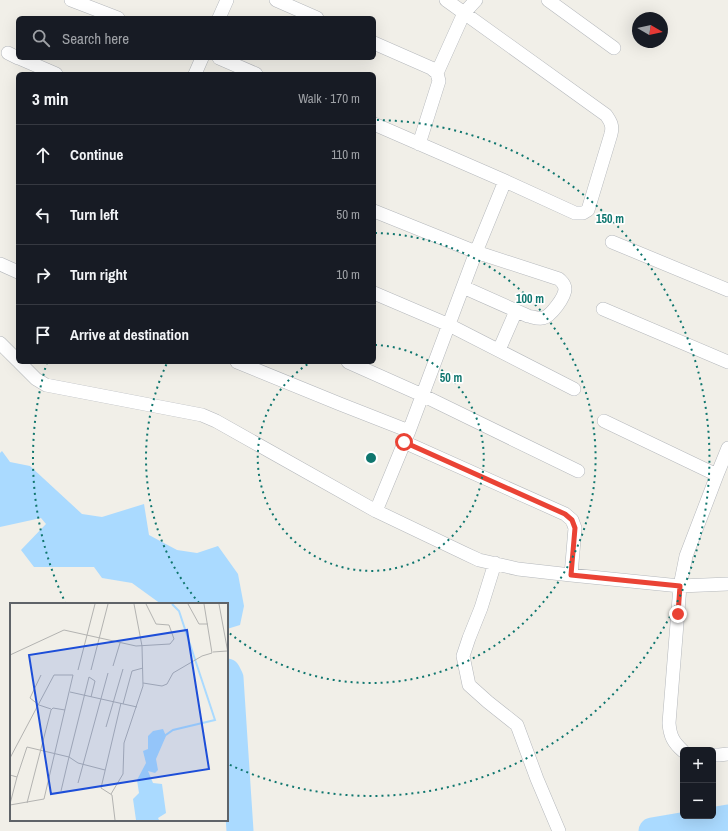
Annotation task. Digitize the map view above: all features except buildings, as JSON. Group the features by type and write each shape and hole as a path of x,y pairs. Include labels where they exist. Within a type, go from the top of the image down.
{"street":[{"path":"71,0 113,16"},
{"path":"221,16 227,0"},
{"path":"276,0 312,16"},
{"path":"376,125 505,180 575,213 583,213 588,210 611,134 611,122 606,115 446,0"},
{"path":"437,73 464,13 476,0"},
{"path":"548,0 614,48"},
{"path":"376,44 431,68 437,73 439,81 418,144"},
{"path":"24,60 51,72"},
{"path":"196,72 201,60"},
{"path":"224,60 251,72"},
{"path":"376,511 505,180"},
{"path":"376,212 476,252 559,279 564,284 566,290 563,298 549,315 542,318 535,318 463,287"},
{"path":"612,242 728,290"},
{"path":"0,264 16,271"},
{"path":"376,294 449,325 574,389"},
{"path":"603,309 728,362"},
{"path":"499,350 516,310"},
{"path":"0,343 16,358"},
{"path":"22,364 36,379 46,385 202,415 216,421 376,511 479,560 518,570 680,586 728,584"},
{"path":"242,364 340,404 565,514 572,520 575,528 571,575"},
{"path":"352,364 422,395 578,471"},
{"path":"604,421 717,475"},
{"path":"680,748 670,734 668,723 680,586 686,556 728,448"},
{"path":"495,563 481,608 463,656 468,685 517,725 537,779 559,831"},
{"path":"716,755 728,754"}],"water":[{"path":"2,451 10,462 30,466 82,514 102,517 144,504 149,535 177,550 197,553 218,546 238,574 244,606 240,625 228,629 228,603 160,603 132,583 102,578 94,567 34,567 21,550 46,524 41,518 0,527 0,453"}],"waterway":[{"path":"228,674 230,678 240,831"},
{"path":"652,831 728,818"}],"route":[{"path":"404,442 565,514 572,520 575,528 571,575 680,586 678,614"}]}
